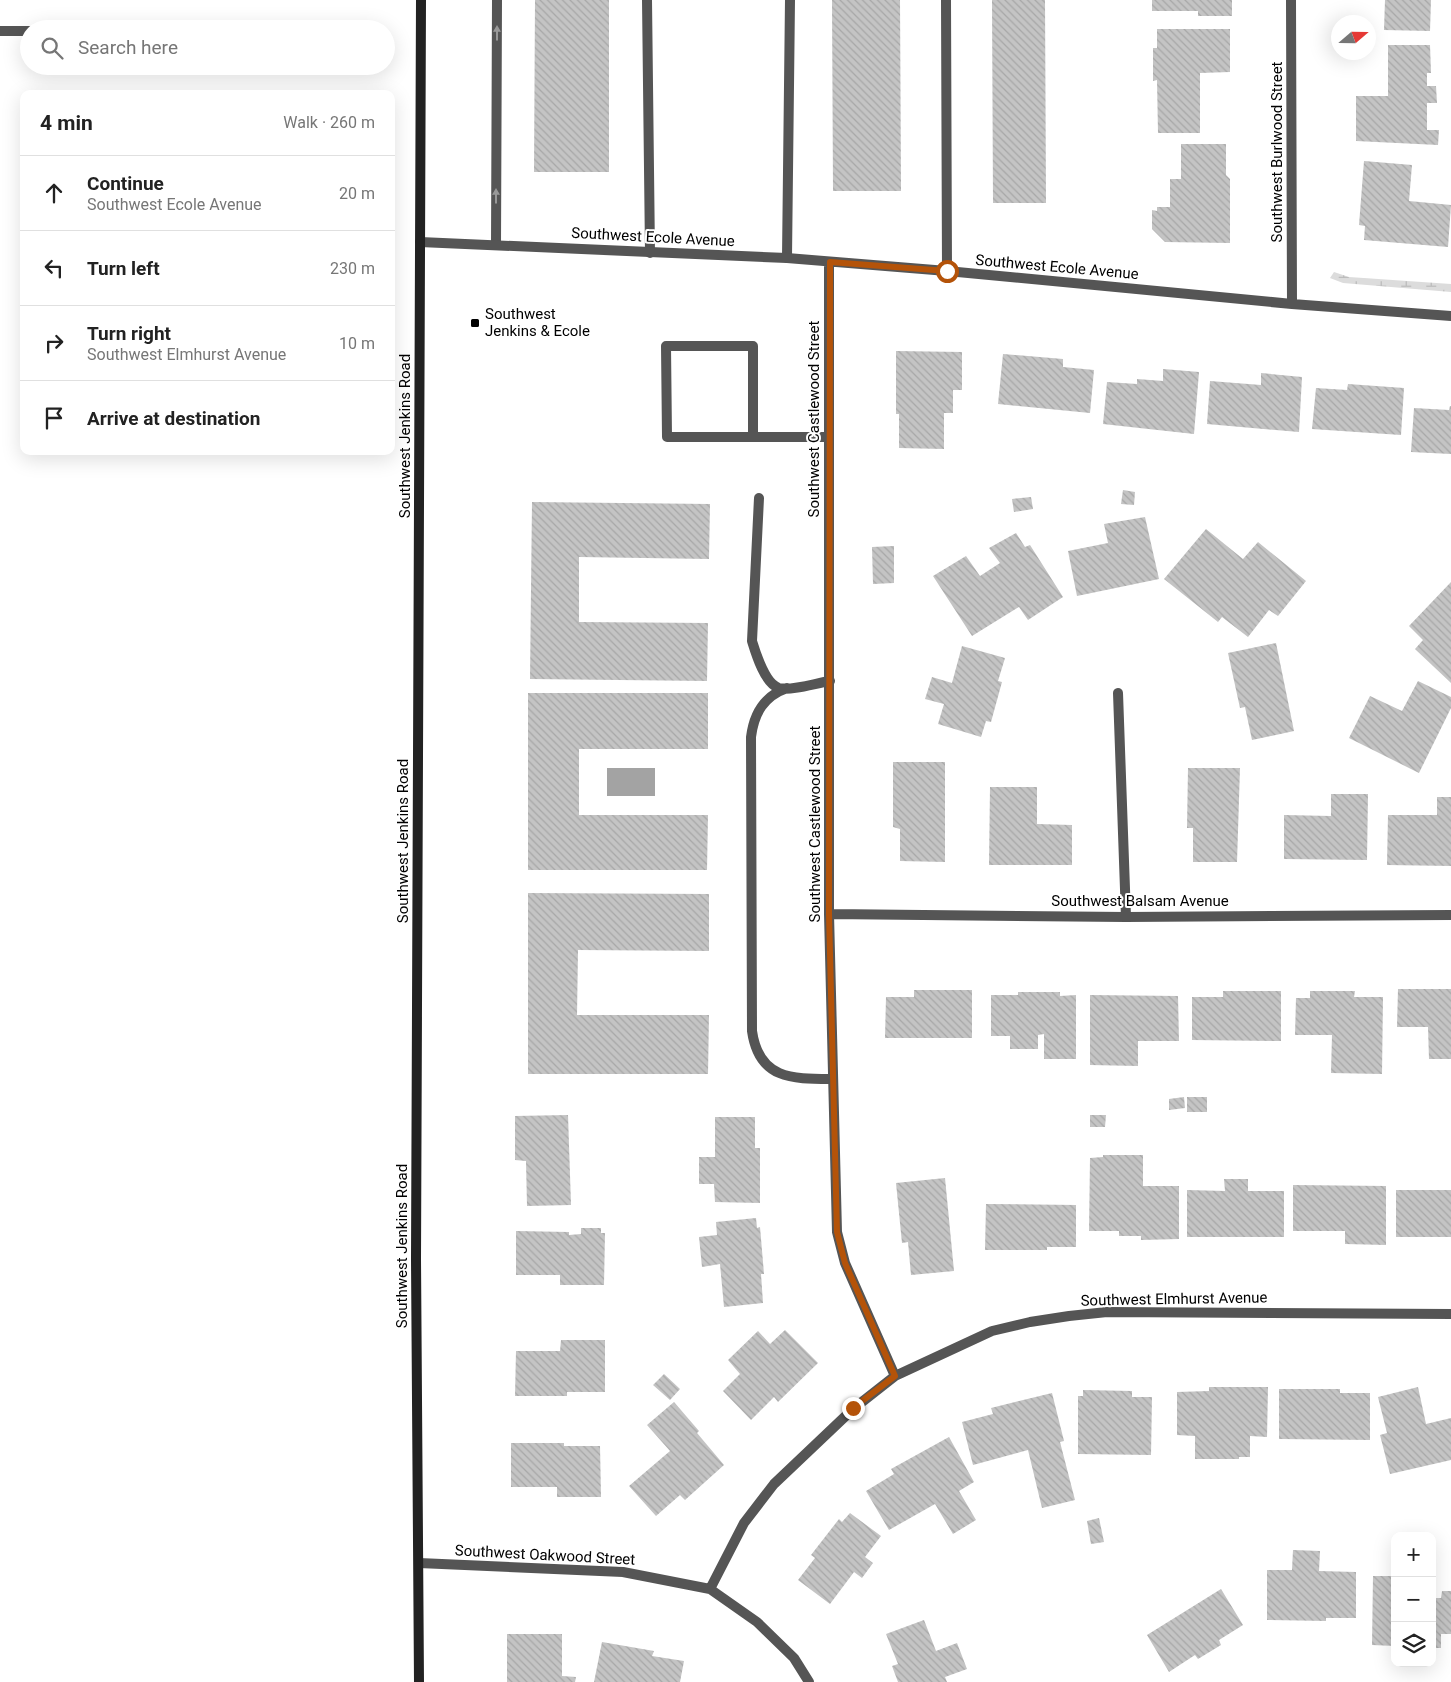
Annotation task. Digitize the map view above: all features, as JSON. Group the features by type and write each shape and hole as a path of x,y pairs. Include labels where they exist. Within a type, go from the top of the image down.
{"main road":[{"name":"Southwest Jenkins Road","path":"419,1682 416,1260 421,0"}],"street":[{"path":"496,244 498,0"},
{"path":"646,0 650,253"},
{"path":"787,258 790,0"},
{"path":"946,0 947,271"},
{"name":"Southwest Burlwood Street","path":"1291,0 1292,304"},
{"path":"0,31 20,31"},
{"name":"Southwest Ecole Avenue","path":"420,242 787,258 947,271 1292,304 1451,316"},
{"name":"Southwest Castlewood Street","path":"830,262 829,914 837,1232 845,1263 895,1376"},
{"path":"753,437 753,346 666,346 667,437 753,437 829,437"},
{"path":"760,498 752,642 756,654 767,679 777,688 830,681"},
{"path":"787,688 767,698 757,711 751,736 752,1031 754,1046 762,1060 773,1070 787,1076 805,1079 834,1079"},
{"path":"1118,693 1126,916"},
{"name":"Southwest Balsam Avenue","path":"829,914 1126,916 1451,915"},
{"name":"Southwest Elmhurst Avenue","path":"710,1589 744,1523 774,1484 853,1408 895,1376 992,1331 1030,1322 1107,1312 1451,1314"},
{"name":"Southwest Oakwood Street","path":"419,1563 623,1572 710,1589 757,1622 794,1658 809,1682"}],"green space":[{"path":"1334,272 1349,277 1451,284 1451,292 1343,283 1330,278"}],"shaded area":[{"path":"607,768 655,768 655,796 607,796"}],"building":[{"path":"535,0 609,0 609,172 534,172"},
{"path":"832,0 900,0 901,191 833,191"},
{"path":"992,0 1045,0 1046,203 993,203"},
{"path":"1152,0 1232,0 1232,16 1198,16 1198,11 1152,11"},
{"path":"1385,0 1431,0 1430,31 1384,30"},
{"path":"1157,29 1230,29 1230,72 1200,73 1200,133 1158,133 1157,80 1153,81 1153,48 1157,48"},
{"path":"1388,45 1430,45 1431,73 1427,73 1427,86 1436,86 1437,103 1427,103 1427,130 1439,130 1438,145 1356,141 1356,96 1388,96"},
{"path":"1181,144 1226,144 1226,175 1230,179 1230,243 1165,242 1152,229 1152,210 1157,211 1157,207 1170,207 1170,179 1181,179"},
{"path":"1364,161 1412,165 1409,201 1451,205 1448,247 1364,240 1365,226 1359,225"},
{"path":"896,351 962,352 962,390 953,390 953,413 944,413 944,449 899,448 899,414 896,414"},
{"path":"1003,354 1063,359 1063,367 1094,370 1090,413 998,404"},
{"path":"1163,369 1199,372 1194,434 1103,424 1107,382 1137,384 1137,379 1163,381"},
{"path":"1261,373 1302,377 1299,432 1207,424 1210,381 1261,385"},
{"path":"1348,384 1404,388 1401,435 1312,429 1316,388 1347,390"},
{"path":"1450,406 1451,454 1411,452 1414,408 1449,410"},
{"path":"1123,490 1135,492 1134,505 1121,504"},
{"path":"1031,497 1033,509 1014,512 1012,499"},
{"path":"532,502 710,504 709,559 579,557 579,622 708,623 707,681 530,679"},
{"path":"1145,517 1159,579 1077,596 1068,551 1108,543 1104,524"},
{"path":"1206,529 1243,559 1258,542 1306,581 1278,616 1269,610 1248,637 1222,617 1218,622 1164,579"},
{"path":"1016,533 1025,547 1030,545 1063,597 1028,620 1019,607 972,636 933,576 966,556 980,576 1000,563 989,548"},
{"path":"894,546 894,583 873,584 872,547"},
{"path":"1451,582 1451,683 1415,649 1423,640 1409,626"},
{"path":"1276,643 1294,731 1252,740 1245,707 1240,708 1228,653"},
{"path":"962,646 1005,658 998,681 1002,682 991,722 986,721 981,737 938,724 944,704 925,699 932,677 952,683"},
{"path":"1418,681 1451,697 1451,708 1419,773 1349,738 1370,696 1402,711"},
{"path":"528,693 708,693 708,749 579,749 579,815 708,815 707,870 528,870"},
{"path":"893,762 945,762 945,862 900,861 900,829 893,827"},
{"path":"1188,768 1240,768 1237,862 1193,862 1193,828 1187,828"},
{"path":"990,787 1037,787 1037,824 1072,825 1072,865 989,865"},
{"path":"1331,794 1368,794 1367,860 1284,859 1284,815 1331,816"},
{"path":"1437,797 1451,797 1451,866 1387,865 1388,815 1437,815"},
{"path":"528,893 709,894 709,951 578,950 577,1015 709,1015 708,1074 528,1074"},
{"path":"1398,989 1451,989 1451,1059 1429,1059 1428,1027 1397,1027"},
{"path":"914,990 972,990 972,1038 885,1038 886,997 914,997"},
{"path":"1223,991 1281,991 1281,1041 1192,1040 1192,997 1223,997"},
{"path":"1310,991 1355,991 1354,997 1383,997 1382,1074 1331,1073 1332,1035 1295,1035 1296,998 1310,998"},
{"path":"1018,992 1060,992 1060,996 1076,995 1076,1059 1044,1059 1044,1034 1038,1035 1038,1049 1010,1049 1010,1036 991,1036 991,995 1018,995"},
{"path":"1090,995 1178,996 1179,1041 1138,1041 1138,1066 1090,1065"},
{"path":"1184,1097 1185,1108 1169,1110 1169,1099"},
{"path":"1187,1097 1207,1097 1207,1112 1187,1112"},
{"path":"568,1115 571,1205 527,1206 526,1161 515,1160 515,1116"},
{"path":"1090,1115 1106,1115 1105,1127 1090,1127"},
{"path":"715,1117 755,1117 755,1148 760,1148 760,1203 715,1202 714,1184 699,1184 699,1157 715,1157"},
{"path":"1103,1155 1143,1155 1143,1186 1179,1186 1179,1239 1141,1240 1141,1236 1119,1236 1119,1231 1089,1231 1090,1158 1103,1157"},
{"path":"945,1178 954,1271 911,1275 908,1242 902,1243 896,1183"},
{"path":"1224,1179 1248,1179 1248,1191 1284,1191 1284,1237 1187,1237 1187,1190 1225,1191"},
{"path":"1293,1185 1386,1186 1386,1245 1345,1244 1345,1231 1293,1231"},
{"path":"1396,1190 1451,1190 1451,1237 1396,1237"},
{"path":"986,1204 1076,1205 1076,1247 1047,1247 1047,1250 985,1250"},
{"path":"756,1218 757,1228 760,1227 764,1274 761,1274 763,1303 724,1307 720,1264 702,1267 699,1237 717,1235 716,1222"},
{"path":"581,1228 601,1228 601,1233 605,1233 604,1285 560,1285 560,1275 516,1275 516,1231 569,1232 569,1235 581,1234"},
{"path":"785,1330 818,1363 778,1402 774,1397 751,1420 723,1391 740,1374 728,1360 758,1331 770,1344"},
{"path":"561,1340 605,1340 605,1392 567,1392 567,1396 515,1396 516,1351 560,1351"},
{"path":"664,1374 680,1389 670,1400 653,1385"},
{"path":"1209,1387 1268,1387 1267,1437 1250,1436 1250,1457 1239,1457 1239,1459 1195,1459 1195,1436 1177,1435 1177,1392 1209,1391"},
{"path":"1418,1387 1426,1424 1451,1418 1451,1460 1390,1474 1380,1435 1387,1433 1378,1397"},
{"path":"1279,1389 1340,1389 1340,1393 1370,1393 1370,1440 1279,1439"},
{"path":"1083,1390 1132,1391 1132,1397 1152,1397 1151,1455 1078,1454 1078,1396 1083,1396"},
{"path":"1052,1393 1064,1441 1060,1442 1075,1500 1042,1508 1028,1450 973,1465 962,1422 993,1414 991,1408"},
{"path":"674,1402 699,1431 697,1433 724,1465 685,1500 680,1495 656,1516 629,1486 670,1451 647,1425"},
{"path":"949,1437 974,1482 959,1491 976,1520 953,1534 935,1504 889,1530 866,1491 894,1474 891,1469"},
{"path":"511,1443 564,1443 564,1446 600,1446 601,1497 557,1497 557,1487 511,1487"},
{"path":"850,1513 881,1536 865,1557 873,1563 862,1578 854,1572 830,1604 798,1580 815,1558 811,1555 839,1519 842,1522"},
{"path":"1099,1518 1104,1542 1091,1544 1087,1521"},
{"path":"1293,1550 1320,1551 1319,1571 1356,1572 1356,1618 1326,1618 1326,1621 1267,1620 1267,1570 1292,1570"},
{"path":"1373,1576 1391,1576 1391,1646 1372,1645"},
{"path":"1221,1589 1243,1625 1219,1640 1221,1645 1198,1659 1195,1655 1169,1672 1147,1635"},
{"path":"1442,1591 1451,1591 1451,1634 1441,1634 1441,1648 1436,1648 1436,1598 1441,1598"},
{"path":"924,1620 936,1651 957,1643 967,1669 945,1677 947,1682 898,1682 892,1666 898,1664 886,1634"},
{"path":"507,1634 562,1634 562,1676 576,1677 575,1682 507,1682"},
{"path":"602,1642 654,1651 652,1656 684,1661 680,1682 594,1682"}],"place":[{"name":"Southwest Jenkins & Ecole","path":"475,323"}],"route":[{"path":"853,1408 895,1376 845,1263 837,1232 829,914 830,262 947,271"}]}
